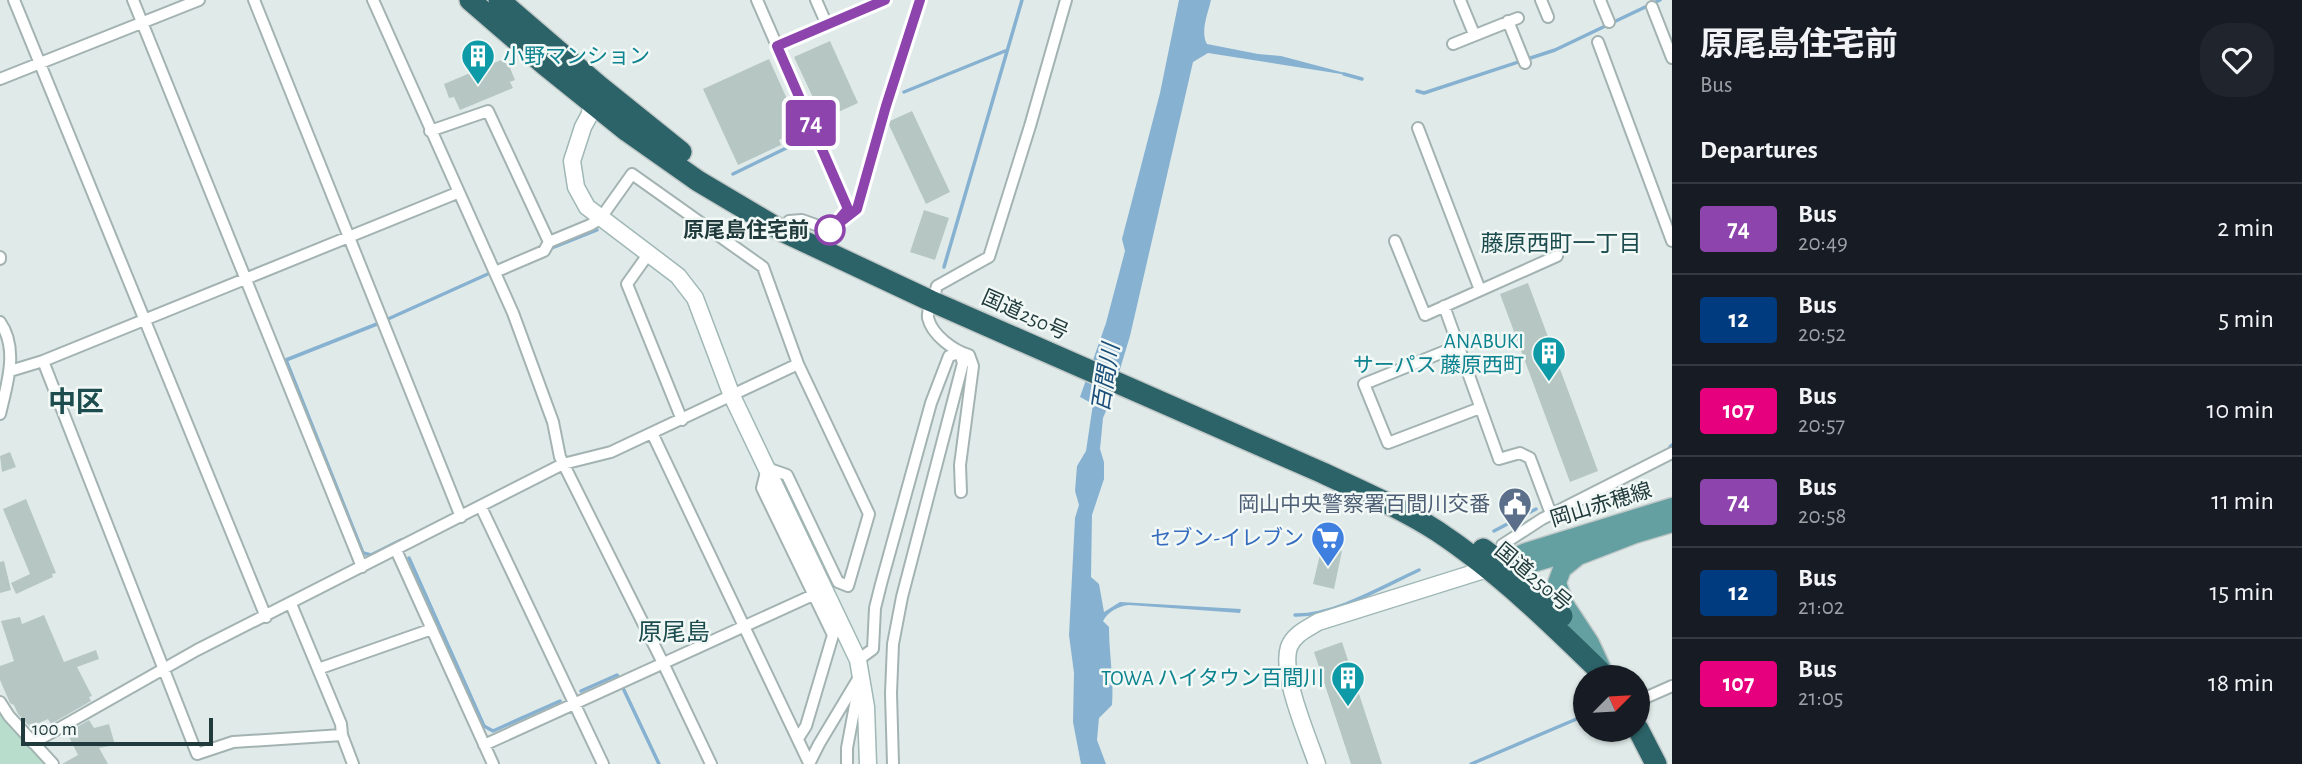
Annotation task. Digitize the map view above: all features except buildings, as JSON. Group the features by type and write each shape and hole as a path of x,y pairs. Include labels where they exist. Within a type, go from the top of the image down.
{"highway":[{"name":"国道250号","path":"470,0 545,65 637,138 698,181 750,212 837,258 938,299 1441,521 1500,567 1534,586 1581,638 1606,677 1500,567"},
{"name":"国道250号","path":"499,0 665,140 736,189 844,251 938,299"},
{"path":"1645,742 1656,764"}],"main road":[{"name":"岡山赤穂線","path":"1500,567 1672,507"},
{"name":"岡山赤穂線","path":"1500,567 1672,523"},
{"path":"1600,665 1590,643 1564,605 1557,583 1562,569 1578,556 1635,534"}],"street":[{"path":"14,0 266,617"},
{"path":"133,0 362,568"},
{"path":"0,79 199,0"},
{"path":"254,0 461,517"},
{"path":"373,0 457,193 513,313 553,422 564,464 711,764"},
{"path":"757,0 848,209 830,230"},
{"path":"816,0 827,25"},
{"path":"830,230 857,209 920,0"},
{"path":"961,492 960,465 973,366 969,355 960,353 945,341 933,329 928,318 938,299 937,286 989,257 1066,0"},
{"path":"1460,0 1474,34"},
{"path":"1541,0 1548,18"},
{"path":"1600,0 1609,22"},
{"path":"777,46 878,1"},
{"path":"1652,8 1672,58"},
{"path":"1453,44 1513,20 1525,62"},
{"path":"1598,42 1672,241"},
{"path":"591,101 590,114 572,161 576,187 587,207 678,276 695,298 732,396 860,667 866,707 868,764"},
{"path":"430,131 488,111 548,242"},
{"path":"1418,128 1480,290"},
{"path":"495,272 544,251 548,242 600,219 632,174 763,267 798,364 869,514 848,586 838,582 787,475 767,468"},
{"path":"10,372 457,193"},
{"path":"789,221 802,220 830,230"},
{"path":"1395,241 1425,315 1557,256"},
{"path":"649,253 627,284 682,420"},
{"path":"1444,306 1499,459 1520,453 1530,457 1551,514"},
{"path":"0,322 9,341 10,372 0,414"},
{"path":"1458,346 1364,384 1388,443 1480,408"},
{"path":"809,763 860,667 873,649 875,608 931,403 949,356 960,353"},
{"path":"893,764 891,693 894,644 902,597 963,363 960,353"},
{"path":"43,361 197,754 233,742 342,735"},
{"path":"33,743 197,650 564,464 611,452 798,364"},
{"path":"652,433 799,737 809,763"},
{"path":"1317,764 1297,707 1288,668 1289,647 1297,635 1318,622 1500,567 1502,545 1551,514 1672,453"},
{"path":"767,468 762,488 833,635 806,726 799,737"},
{"path":"481,507 603,764"},
{"path":"396,550 493,764"},
{"path":"484,745 573,702 813,595"},
{"path":"291,604 341,724 342,735 354,764"},
{"path":"318,669 432,629"},
{"path":"847,764 860,667"},
{"path":"1650,696 1672,686"},
{"path":"0,702 9,716 53,764"}],"green space":[{"path":"0,709 48,764 0,764"}],"water":[{"name":"百間川","path":"1179,0 1211,0 1204,28 1207,44 1281,56 1360,77 1208,53 1193,62 1130,336 1103,418 1100,449 1104,462 1104,479 1092,515 1091,577 1099,584 1104,612 1120,602 1241,609 1240,613 1129,605 1117,608 1108,615 1103,621 1109,627 1112,705 1099,718 1097,740 1106,764 1081,764 1073,722 1074,673 1069,635 1075,518 1079,505 1075,491 1077,466 1086,451 1093,404 1080,397 1106,323 1125,251 1122,239 1160,93"}],"waterway":[{"path":"944,267 1022,0"},
{"path":"1417,91 1424,93 1555,50 1660,0"},
{"path":"904,92 1005,51"},
{"path":"1344,74 1362,79"},
{"path":"733,174 811,136"},
{"path":"552,248 597,230"},
{"path":"388,319 490,273"},
{"path":"377,324 286,360 363,553 371,555 401,540 402,542"},
{"path":"1494,531 1536,509"},
{"path":"409,558 484,726 493,731 560,701"},
{"path":"1295,615 1326,611 1375,592 1419,570"},
{"path":"581,691 617,675 618,677"},
{"path":"623,688 659,764"},
{"path":"1471,764 1573,721"}],"bus line":[{"name":"74","path":"885,0 777,46 848,209 830,230 857,209 920,0"}],"place":[{"name":"小野マンション","path":"478,86"},
{"name":"原尾島住宅前","path":"830,230"},
{"name":"ANABUKI サーパス 藤原西町","path":"1549,383"},
{"name":"岡山中央警察署百間川交番","path":"1515,534"},
{"name":"セブン-イレブン","path":"1328,568"},
{"name":"TOWA ハイタウン百間川","path":"1348,708"}],"district":[{"name":"藤原西町一丁目","path":"1561,244"},
{"name":"中区","path":"76,403"},
{"name":"原尾島","path":"674,633"}]}
